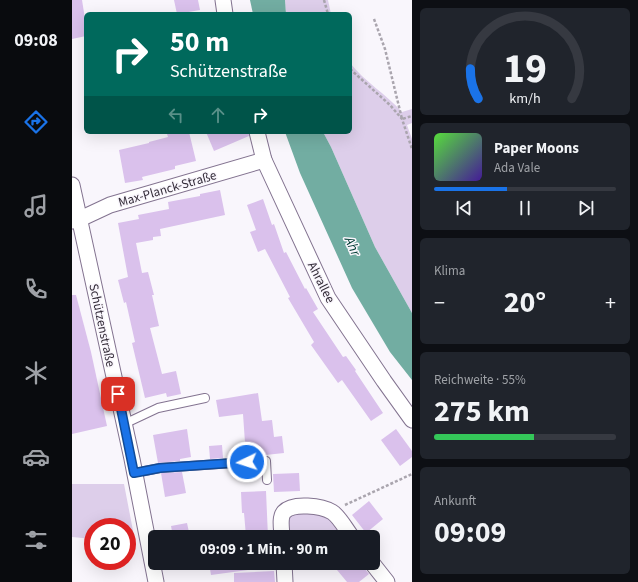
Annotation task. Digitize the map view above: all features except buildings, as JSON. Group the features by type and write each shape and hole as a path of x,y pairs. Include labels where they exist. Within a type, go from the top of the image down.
{"street":[{"path":"223,0 225,12"},
{"name":"Ahrallee","path":"258,134 264,160 328,298 412,420"},
{"name":"Max-Planck-Straße","path":"76,220 110,205 264,160"},
{"name":"Schützenstraße","path":"72,185 76,220 124,424 156,582"},
{"path":"282,530 282,519 284,513 291,508 300,506 319,508 333,513 346,530"},
{"path":"284,570 285,582"},
{"path":"378,570 387,582"}],"lane":[{"path":"124,424 158,408 205,398"},
{"path":"134,473 160,468 263,461 266,462 267,480"}],"path":[{"path":"324,0 327,12"},
{"path":"374,19 385,49 402,119 412,149"},
{"path":"352,72 390,105 402,119"},
{"path":"402,119 412,116"},
{"path":"333,513 349,503 412,474"}],"shaded area":[{"path":"285,0 328,0 331,12 286,12"},
{"path":"352,65 402,112 412,109 412,123 407,125 412,139 412,313 375,247 324,134 352,134"},
{"path":"72,484 124,484 131,518 84,518 84,538 72,537"},
{"path":"305,512 327,515 339,530 288,530 287,521 291,514"}],"water":[{"path":"250,0 285,0 286,12 253,12"},
{"name":"Ahr","path":"286,134 324,134 375,247 412,313 412,380 390,352 352,288 300,173"}],"route":[{"path":"118,394 134,473 160,468 247,462"}]}
